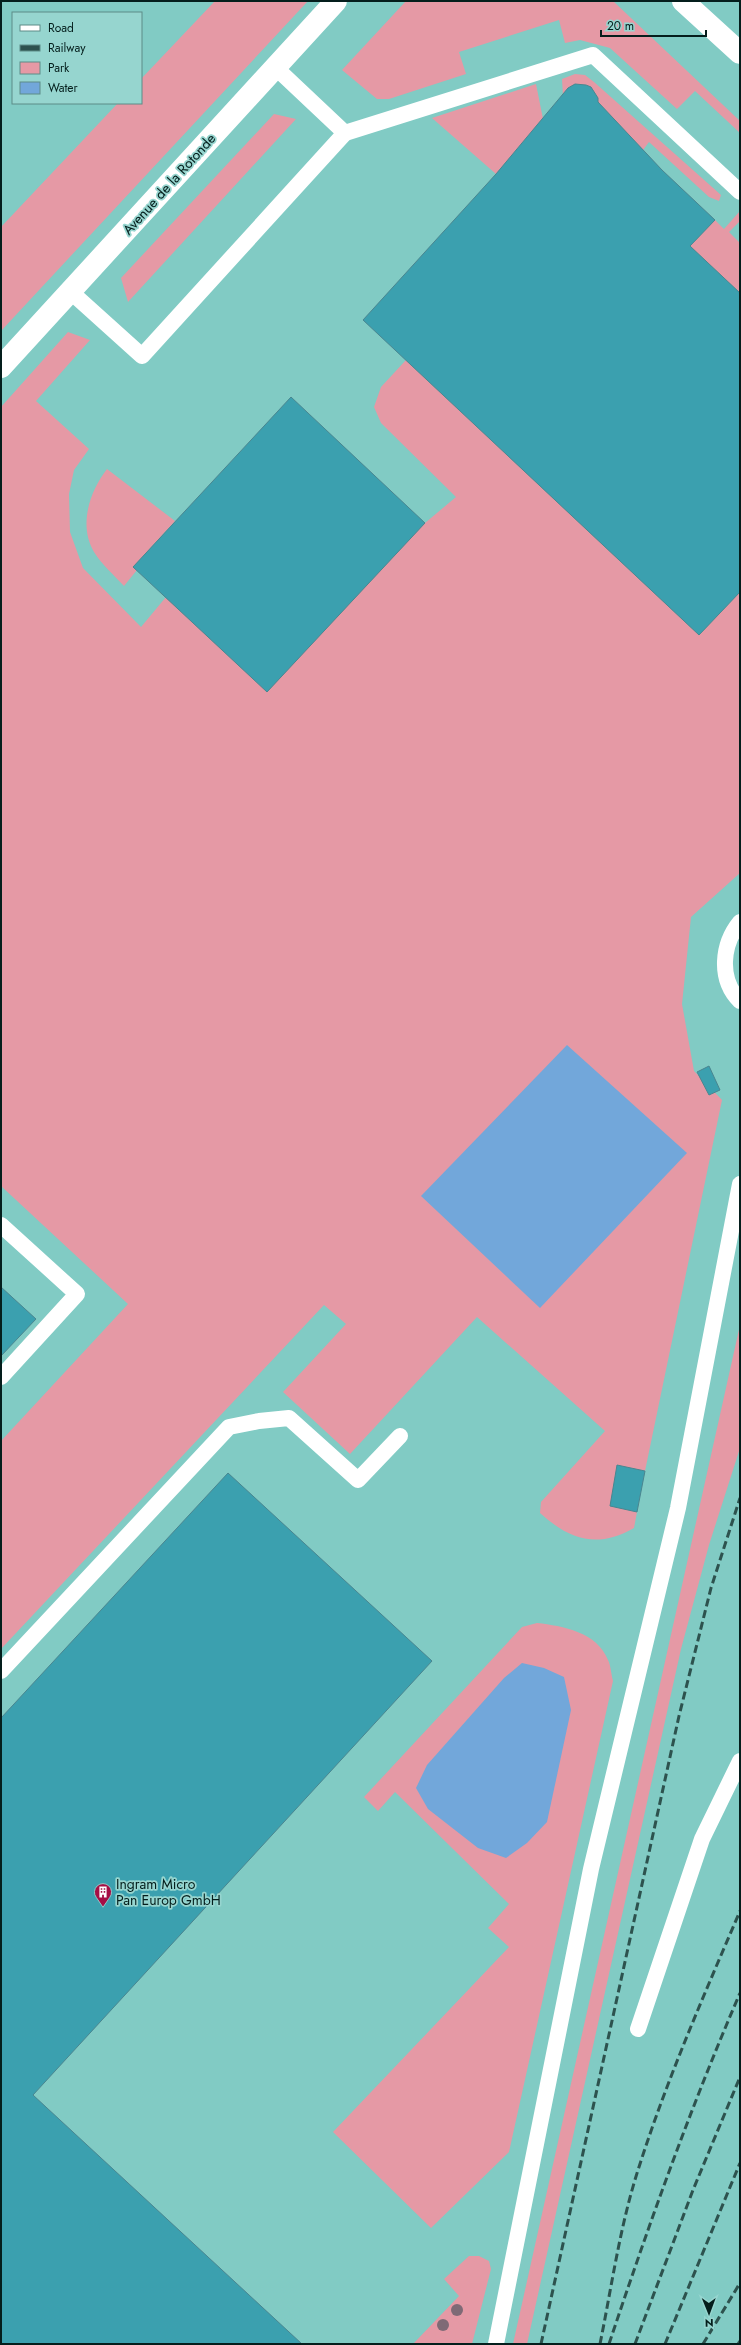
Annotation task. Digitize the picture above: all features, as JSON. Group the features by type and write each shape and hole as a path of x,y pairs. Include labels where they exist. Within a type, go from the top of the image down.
{"street":[{"name":"Avenue de la Rotonde","path":"1,367 336,1"},
{"path":"683,1 740,53"}],"lane":[{"path":"71,292 142,356 345,133 593,55 740,192"},
{"path":"275,67 345,133"},
{"path":"740,922 731,933 725,954 726,976 735,996 740,1001"},
{"path":"496,2344 591,1869 679,1501 740,1184"},
{"path":"1,1225 77,1294 1,1377"},
{"path":"1,1671 229,1427 259,1421 289,1418 358,1480 400,1436"},
{"path":"638,2029 702,1839 740,1761"}],"shaded area":[{"path":"1,1 740,1 740,2344 1,2344"}],"green space":[{"path":"215,1 308,1 1,331 1,227 117,104 142,104 142,78"},
{"path":"406,1 613,1 740,121 740,133 695,91 677,109 610,48 580,40 565,43 559,20 459,52 466,74 389,99 377,99 342,70"},
{"path":"575,74 585,75 594,82 721,195 719,201 709,197 649,142 643,150 598,102 596,94 591,88 584,85 575,84 563,96 562,79"},
{"path":"536,84 543,119 496,174 432,118"},
{"path":"274,114 296,119 128,302 121,278"},
{"path":"740,211 740,221 729,232 740,243 740,293 690,246 715,220 724,229"},
{"path":"68,332 90,340 36,401 89,449 74,470 69,494 70,532 83,568 141,627 166,597 425,523 456,497 381,423 374,407 381,387 406,360 699,635 740,592 740,873 691,917 682,1004 694,1071 722,1100 645,1471 617,1466 610,1506 637,1512 634,1528 621,1534 596,1540 573,1535 562,1530 540,1513 541,1502 605,1431 477,1317 350,1454 283,1392 346,1324 324,1305 1,1649 1,1441 128,1304 1,1186 1,407"},
{"path":"107,469 175,521 134,566 137,570 124,586 97,557 89,542 87,531 88,509 91,498"},
{"path":"740,1325 740,1448 709,1545 681,1649 527,2344 513,2344"},
{"path":"537,1623 558,1626 578,1632 596,1643 603,1650 608,1660 613,1681 509,2152 431,2228 333,2132 509,1947 488,1928 509,1904 395,1792 378,1811 364,1797 522,1627"},
{"path":"469,2256 479,2256 489,2261 491,2269 472,2344 413,2344 459,2296 444,2279"}],"water":[{"path":"567,1045 687,1153 540,1308 421,1196"},
{"path":"522,1663 544,1668 564,1677 571,1710 547,1822 527,1843 506,1858 478,1848 428,1809 416,1788 427,1765 504,1678"}],"building":[{"path":"575,84 591,87 598,98 598,102 662,170 715,220 690,246 740,293 740,592 699,635 363,320 496,174 568,88"},
{"path":"291,397 425,523 267,692 133,567"},
{"path":"709,1066 720,1090 709,1095 697,1072"},
{"path":"1,1287 36,1319 1,1356"},
{"path":"617,1465 645,1471 637,1512 610,1506"},
{"name":"Ingram Micro Pan Europ GmbH","path":"228,1473 432,1661 33,2095 302,2344 1,2344 1,1718"}],"railway":[{"path":"541,2344 679,1716 711,1588 740,1498"},
{"path":"600,2344 621,2233 639,2167 674,2069 740,1911"},
{"path":"609,2344 671,2167 704,2080 740,1993"},
{"path":"635,2344 693,2190 740,2077"},
{"path":"665,2344 740,2163"},
{"path":"703,2344 740,2283"}],"place":[{"name":"Ingram Micro Pan Europ GmbH","path":"103,1907"}]}
